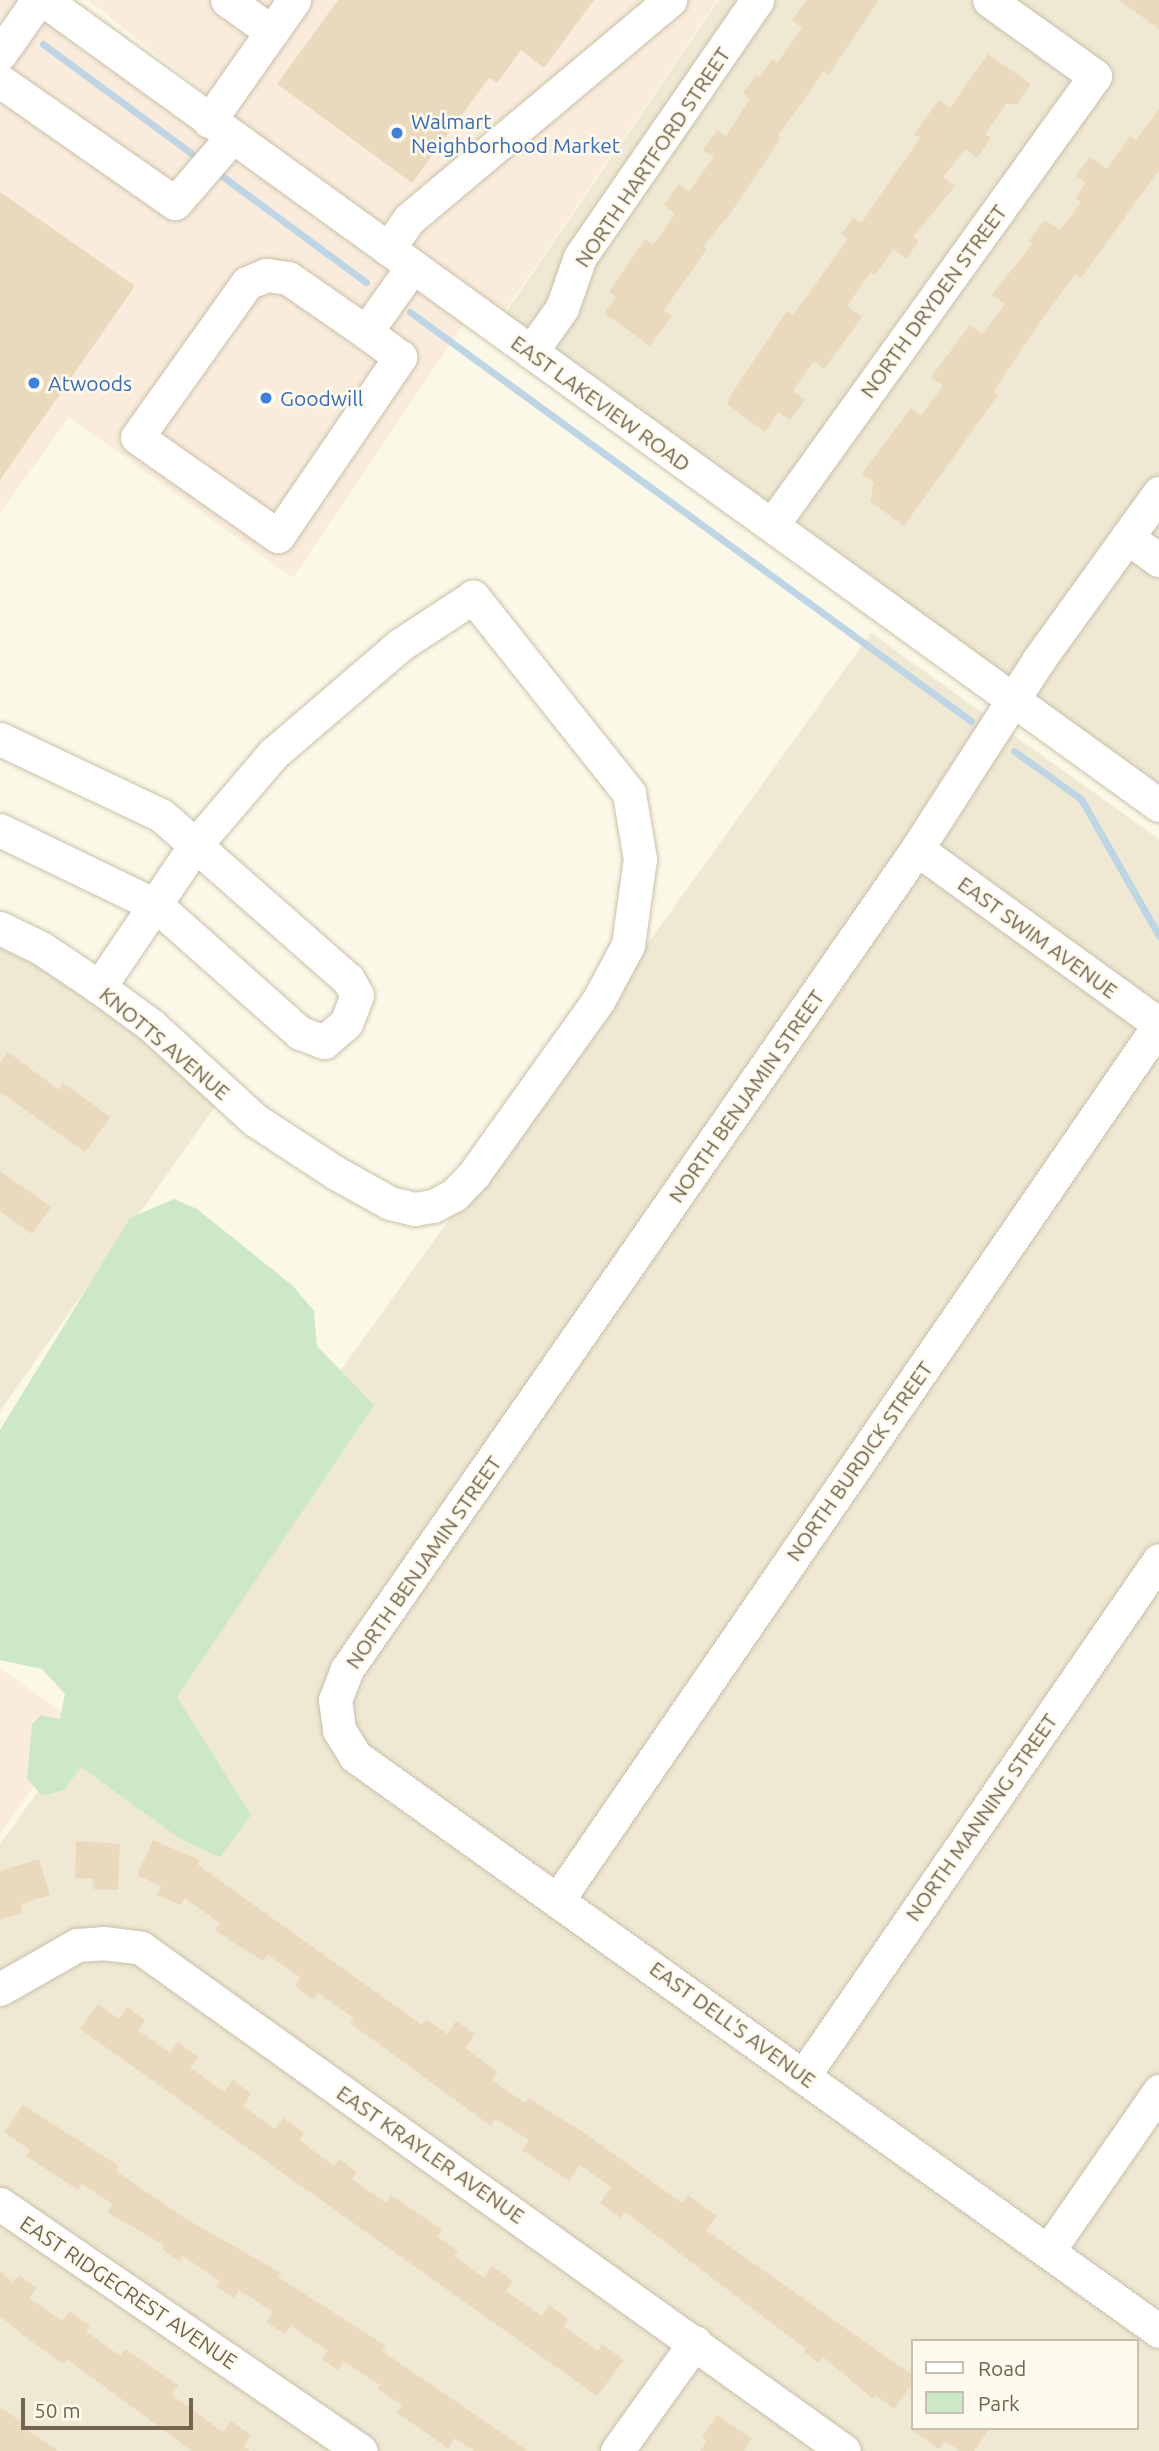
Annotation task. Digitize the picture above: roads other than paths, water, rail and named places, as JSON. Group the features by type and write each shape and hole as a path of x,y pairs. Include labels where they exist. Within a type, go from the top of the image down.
{"street":[{"path":"0,54 38,0"},
{"name":"EAST LAKEVIEW ROAD","path":"44,0 1159,805"},
{"path":"227,0 272,32"},
{"path":"0,80 174,203 221,129 272,32 294,0"},
{"path":"366,332 400,258 409,219 670,0"},
{"name":"NORTH HARTFORD STREET","path":"531,352 562,308 580,257 757,0"},
{"name":"NORTH DRYDEN STREET","path":"772,525 1095,76 989,0"},
{"path":"266,275 288,278 366,332 400,357 278,536 137,437 247,284 266,275"},
{"name":"NORTH BENJAMIN STREET","path":"335,1700 347,1669 917,849 998,727 1012,698 1159,493"},
{"path":"1127,537 1159,560"},
{"name":"KNOTTS AVENUE","path":"0,928 41,948 152,1026 256,1120 390,1203 414,1209 454,1195 474,1174 598,1001 628,945 638,883 638,829 629,793 473,597 400,645 273,754 196,844"},
{"path":"0,739 161,815 348,979 357,995 346,1024 324,1042 300,1033 157,906 0,830"},
{"path":"99,987 157,906 196,844"},
{"name":"EAST SWIM AVENUE","path":"917,849 1159,1024"},
{"name":"NORTH BURDICK STREET","path":"559,1898 1159,1024"},
{"name":"NORTH MANNING STREET","path":"804,2075 1159,1560"},
{"name":"EAST DELL'S AVENUE","path":"335,1700 339,1730 355,1756 559,1898 1159,2331"},
{"name":"EAST KRAYLER AVENUE","path":"0,1989 77,1945 103,1943 141,1948 844,2451"},
{"path":"1048,2251 1159,2091"},
{"name":"EAST RIDGECREST AVENUE","path":"0,2204 361,2451"},
{"path":"617,2451 695,2342"}],"waterway":[{"path":"43,44 192,154"},
{"path":"222,176 366,282"},
{"path":"410,312 971,721"},
{"path":"1014,751 1081,799 1159,936"}],"place":[{"name":"Walmart Neighborhood Market","path":"397,133"},
{"name":"Atwoods","path":"34,383"},
{"name":"Goodwill","path":"266,398"}]}
